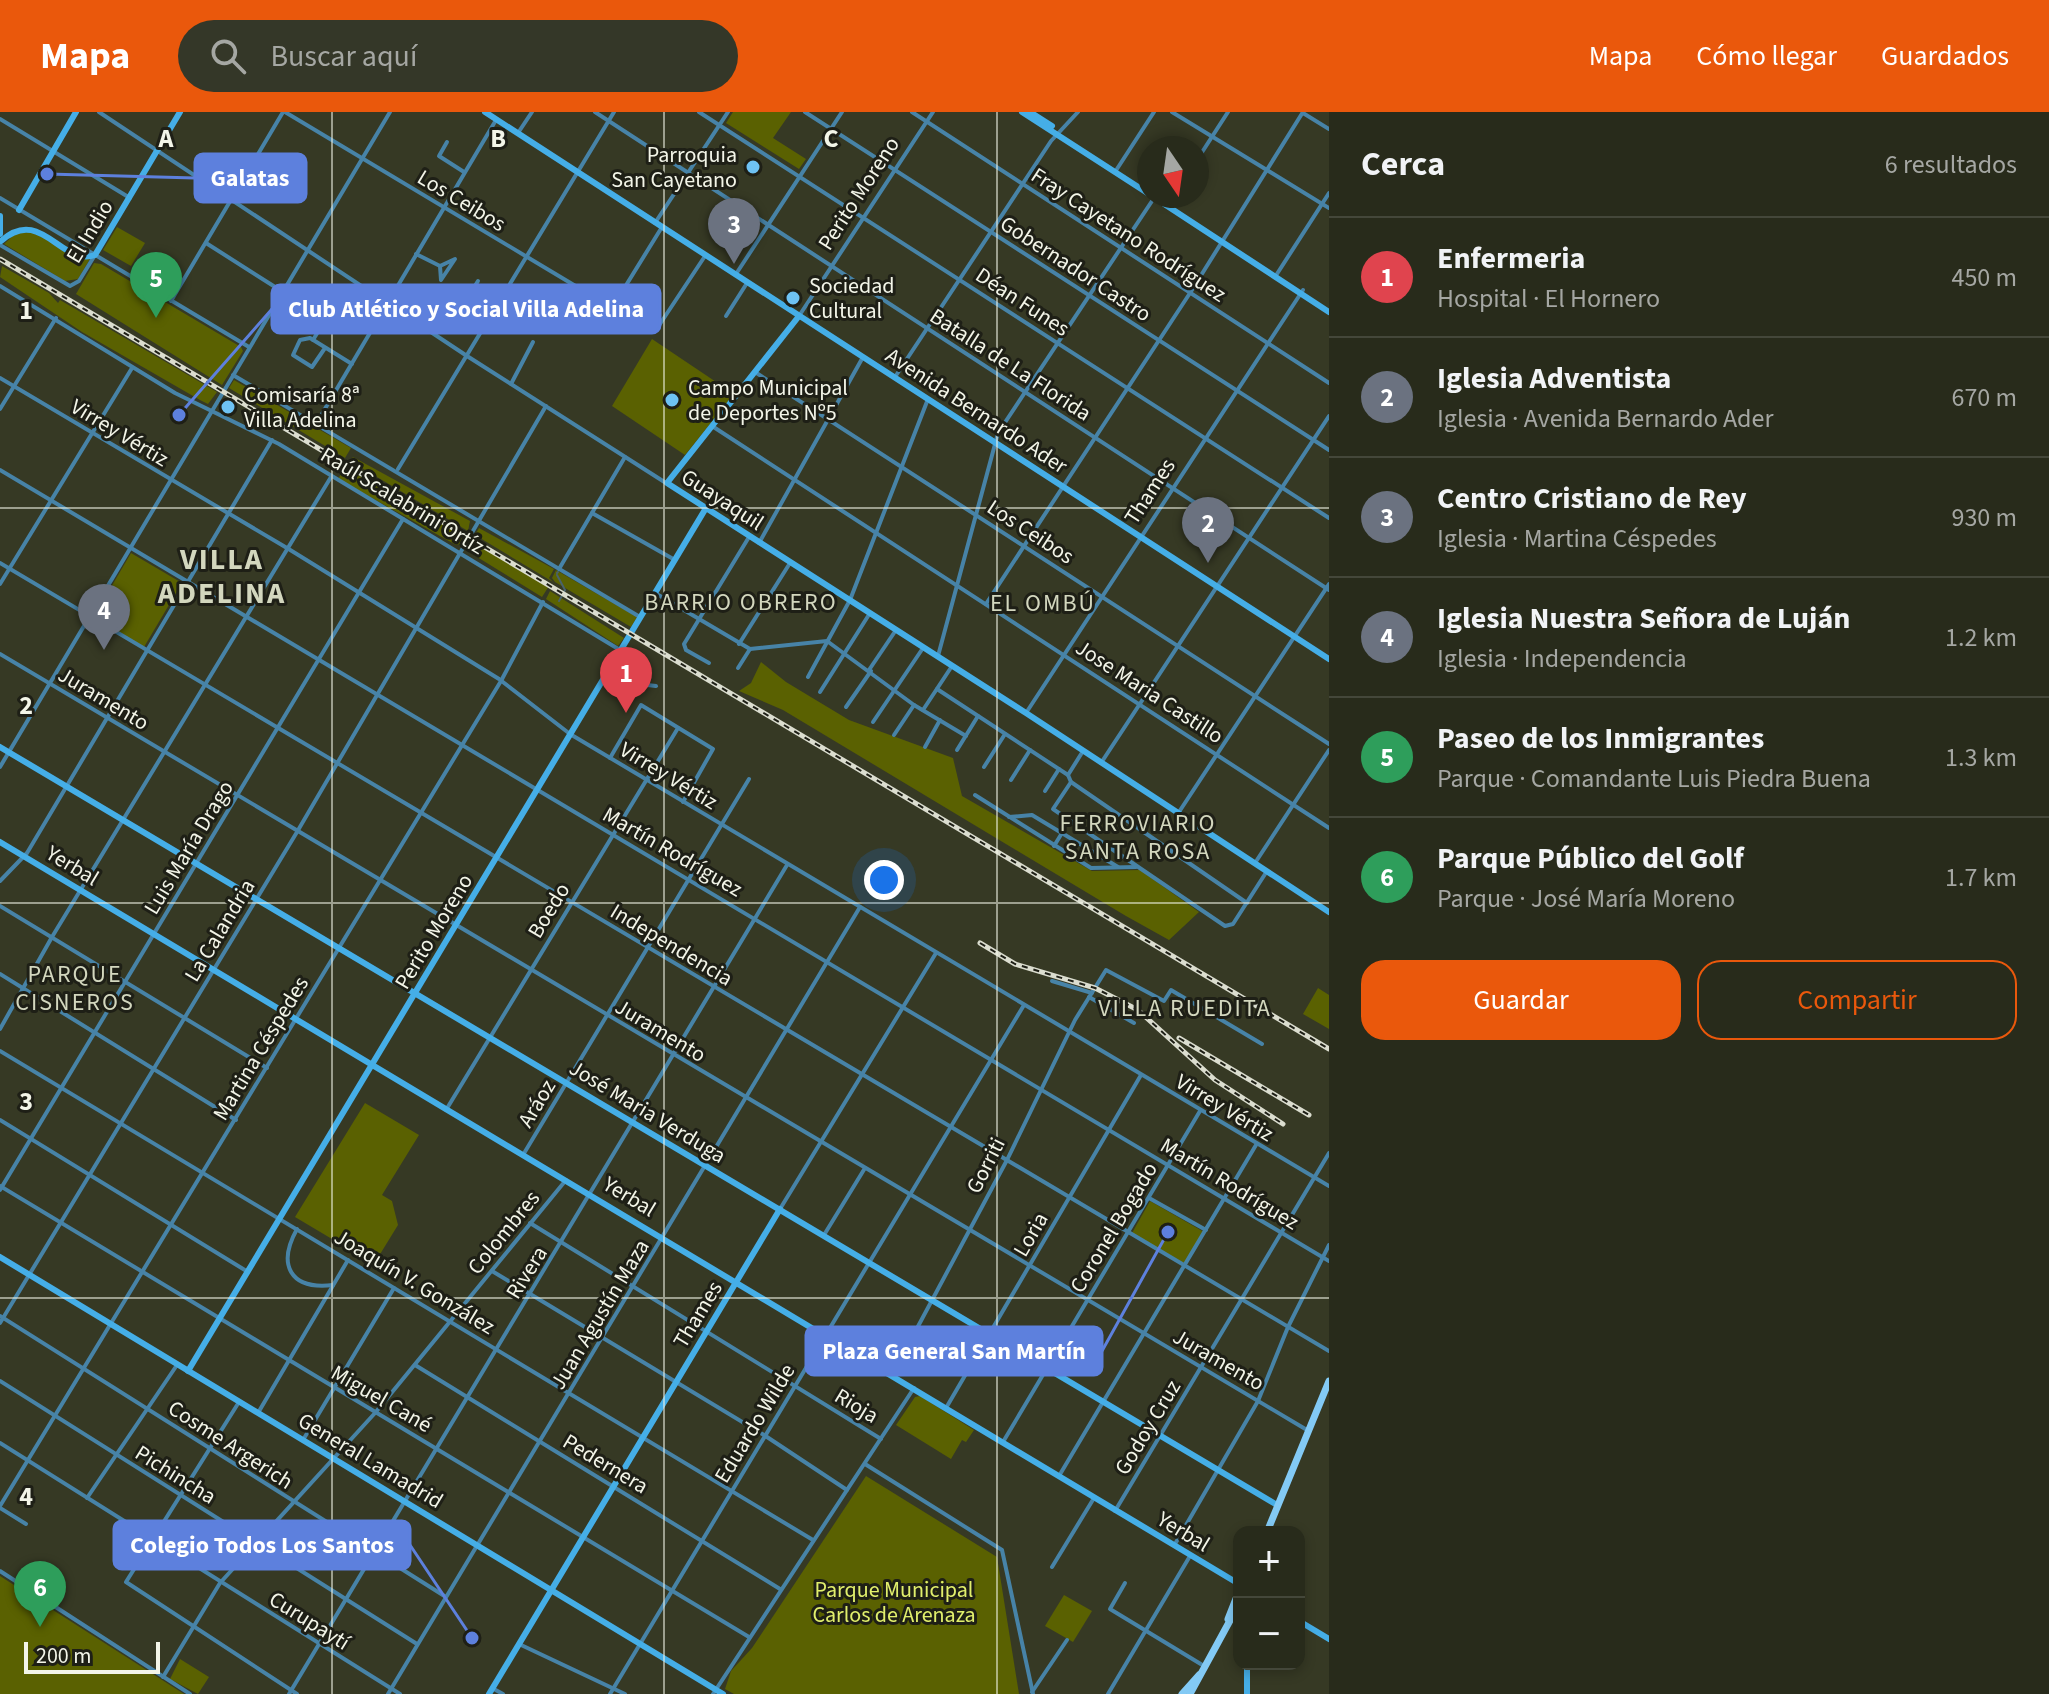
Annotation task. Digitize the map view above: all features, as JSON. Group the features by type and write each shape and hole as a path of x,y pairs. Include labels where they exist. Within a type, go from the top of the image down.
{"main road":[{"path":"1269,1526 1329,1381"},
{"path":"1190,1694 1227,1623 1236,1598"},
{"path":"1227,1623 1233,1616"},
{"path":"1182,1694 1186,1685 1202,1670"}],"street":[{"path":"19,210 76,112"},
{"name":"Guayaquil","path":"99,112 467,356 953,665 1329,912"},
{"name":"El Indio","path":"0,243 65,284 76,284 180,112"},
{"path":"171,301 284,112"},
{"name":"Los Ceibos","path":"284,112 624,315"},
{"path":"0,767 390,112"},
{"name":"Avenida Bernardo Ader","path":"485,112 1329,659"},
{"path":"518,133 532,112"},
{"name":"Batalla de La Florida","path":"595,112 1328,587"},
{"path":"397,470 614,112"},
{"name":"Déan Funes","path":"699,112 1329,518"},
{"path":"612,308 658,225 728,112"},
{"name":"Gobernador Castro","path":"805,112 1329,450"},
{"path":"736,275 842,112"},
{"name":"Fray Cayetano Rodríguez","path":"912,112 1329,383"},
{"name":"Perito Moreno","path":"667,483 799,316 933,112"},
{"path":"1022,112 1137,184"},
{"path":"1030,112 1060,134"},
{"path":"895,377 1023,184 1078,112"},
{"path":"1116,170 1154,112"},
{"path":"1172,112 1329,208"},
{"path":"1209,142 1228,112"},
{"path":"986,604 1129,389 1302,112 1329,129"},
{"path":"0,119 130,198"},
{"path":"316,424 497,120"},
{"path":"447,142 439,156 464,172"},
{"path":"1277,275 1329,193"},
{"path":"0,198 249,347"},
{"path":"938,656 994,442 1145,208"},
{"path":"1179,208 1329,310"},
{"path":"0,216 0,234"},
{"path":"0,243 15,230 28,229 78,255 95,255"},
{"path":"206,243 283,292"},
{"path":"416,254 440,266 455,259 441,280 440,266"},
{"path":"656,330 705,256"},
{"path":"461,309 478,281"},
{"path":"726,316 747,283"},
{"name":"Raúl Scalabrini Ortíz","path":"0,286 132,368 272,440 620,650"},
{"name":"Thames","path":"1026,713 1302,291"},
{"path":"469,295 494,310"},
{"path":"313,340 330,312"},
{"path":"0,409 56,318"},
{"path":"325,348 312,367 295,359 293,352 300,340 313,340 352,364"},
{"path":"511,384 533,342"},
{"path":"759,544 863,357"},
{"path":"0,584 132,368"},
{"name":"Los Ceibos","path":"755,372 1256,695 1329,747"},
{"path":"233,375 640,617"},
{"name":"Virrey Vértiz","path":"0,378 359,592 501,681 570,734 1329,1186"},
{"path":"808,677 850,600 928,399"},
{"path":"478,521 546,406"},
{"path":"1101,763 1329,416"},
{"name":"Jose Maria Castillo","path":"712,426 1329,828"},
{"path":"0,881 24,856 272,440"},
{"path":"559,569 625,457"},
{"name":"Martín Rodríguez","path":"0,470 320,658 460,747 904,1005 989,1060 1042,1088 1329,1261"},
{"path":"0,1029 52,937 331,477"},
{"name":"Perito Moreno","path":"188,1371 706,508"},
{"path":"592,513 675,560"},
{"name":"Luis María Drago","path":"1,1188 403,519"},
{"name":"La Calandria","path":"1,1319 122,1125 297,832 335,762 463,553 478,521"},
{"path":"709,663 684,647 749,537"},
{"name":"Independencia","path":"0,563 1329,1351"},
{"path":"739,644 790,563"},
{"path":"1178,813 1328,587"},
{"path":"655,593 750,649 827,641 895,688 914,705 966,736"},
{"name":"Martina Céspedes","path":"0,1507 501,681 543,602"},
{"path":"820,692 870,613"},
{"path":"846,707 896,630"},
{"path":"873,722 924,647"},
{"path":"738,668 750,649"},
{"name":"Juramento","path":"0,654 820,1144 909,1193 1307,1430"},
{"path":"923,710 953,665"},
{"path":"640,684 648,673"},
{"path":"604,680 656,686"},
{"path":"937,689 1068,775 1071,782 1247,903"},
{"path":"610,758 641,705 713,749 683,802"},
{"path":"894,735 914,705"},
{"path":"957,750 978,716"},
{"path":"925,747 940,720"},
{"name":"Boedo","path":"446,1110 678,728"},
{"path":"984,767 1005,734"},
{"name":"José Maria Verduga","path":"0,747 1277,1505"},
{"path":"1255,863 1329,747"},
{"path":"1011,780 1030,750"},
{"path":"1068,775 1083,751"},
{"path":"1045,791 1059,769"},
{"name":"Aráoz","path":"523,1155 749,779"},
{"path":"1071,782 1053,809 1225,926 1233,924 1267,871"},
{"path":"975,795 1091,868 1138,866"},
{"path":"1008,817 1032,815 1120,868"},
{"path":"1054,846 1062,833"},
{"name":"Yerbal","path":"0,842 1233,1581"},
{"name":"Rivera","path":"292,1693 435,1448 563,1243 787,865"},
{"path":"0,906 267,1068"},
{"name":"Juan Agustín Maza","path":"390,1691 860,907"},
{"name":"Thames","path":"491,1691 549,1590 936,953"},
{"name":"Gorriti","path":"892,1375 1007,1160 1071,1031 1106,970 1164,1001 1171,990 1262,1044"},
{"path":"0,974 236,1120"},
{"path":"1052,981 1091,995 1134,1023"},
{"name":"Eduardo Wilde","path":"610,1694 669,1591 1024,1005"},
{"name":"Joaquín V. González","path":"0,1051 813,1540"},
{"name":"Loria","path":"946,1408 1141,1075"},
{"name":"Coronel Bogado","path":"1002,1442 1200,1111"},
{"path":"0,1120 248,1272"},
{"path":"1059,1476 1256,1145"},
{"name":"Godoy Cruz","path":"1115,1511 1329,1153"},
{"path":"824,1235 865,1168"},
{"name":"Colombres","path":"163,1677 220,1583 375,1413 566,1179"},
{"name":"Miguel Cané","path":"1,1188 749,1637"},
{"path":"1149,1198 1206,1230"},
{"name":"Rioja","path":"530,1223 881,1439"},
{"path":"297,1229 286,1251 289,1269 301,1281 333,1285"},
{"path":"1174,1546 1258,1401 1288,1327 1329,1245"},
{"name":"General Lamadrid","path":"0,1257 714,1692 723,1694"},
{"path":"258,1413 348,1260"},
{"path":"492,1271 530,1297 764,1435 847,1490"},
{"path":"303,1440 395,1288"},
{"name":"Cosme Argerich","path":"1,1319 446,1597"},
{"path":"87,1498 177,1365"},
{"name":"Pedernera","path":"415,1365 780,1589"},
{"name":"Pichincha","path":"0,1381 418,1645"},
{"path":"714,1692 914,1388"},
{"path":"239,1402 128,1575 127,1585 292,1693"},
{"name":"Curupaytí","path":"0,1443 390,1691 400,1694"},
{"path":"865,1464 1002,1550 1032,1693"},
{"path":"1052,1567 1094,1498"},
{"path":"0,1507 26,1524"},
{"path":"1108,1694 1190,1556"},
{"path":"0,1571 190,1694"},
{"path":"1125,1583 1110,1609 1202,1670"},
{"path":"1305,1625 1329,1639"},
{"path":"1032,1693 1067,1640"},
{"path":"518,1643 625,1694"},
{"path":"1245,1670 1245,1694"},
{"path":"491,1691 503,1694"}],"green space":[{"path":"733,112 791,112 773,138 806,159 799,169 726,123"},
{"path":"117,227 145,243 131,266 103,250"},
{"path":"31,232 90,259 78,279 65,281 4,244 16,233"},
{"path":"94,263 101,264 241,347 243,351 222,385 76,294"},
{"path":"2,266 49,293 58,303 60,300 217,392 208,404 82,332 0,277"},
{"name":"Campo Municipal de Deportes Nº5","path":"652,339 734,394 685,455 612,406"},
{"path":"234,380 351,448 345,458 229,388"},
{"path":"353,457 470,521 468,531 350,461"},
{"path":"345,468 465,536 456,545 338,479"},
{"path":"479,528 554,569 549,578 553,582 475,535"},
{"path":"471,540 549,586 542,597 469,552"},
{"path":"131,553 182,583 144,647 93,618"},
{"path":"556,570 637,617 631,627 555,582 552,578"},
{"path":"550,591 624,638 618,646 546,599"},
{"path":"761,662 786,682 849,720 953,758 962,796 1092,871 1140,870 1199,912 1169,940 1126,916 783,710 739,691 751,683"},
{"path":"1318,988 1329,995 1329,1029 1303,1014"},
{"path":"365,1103 419,1135 382,1195 392,1201 398,1225 374,1264 295,1217"},
{"path":"1150,1201 1204,1232 1184,1263 1132,1233"},
{"path":"920,1396 974,1430 966,1442 962,1440 951,1459 896,1425 915,1397"},
{"name":"Parque Municipal Carlos de Arenaza","path":"866,1476 997,1557 1019,1694 734,1694 725,1689 731,1671 752,1648"},
{"path":"0,1576 184,1694 0,1694"},
{"path":"1064,1595 1092,1611 1073,1642 1045,1626"},
{"path":"180,1659 209,1677 198,1694 170,1679"}],"waterway":[{"path":"557,575 565,590 559,601"}],"railway":[{"path":"0,259 1329,1049"},
{"path":"980,943 1015,964 1095,988 1138,1010 1215,1080 1283,1124"},
{"path":"1179,1038 1309,1115"}],"place":[{"name":"Parroquia San Cayetano","path":"753,167"},
{"name":"Galatas","path":"47,174"},
{"name":"Centro Cristiano de Rey","path":"734,264"},
{"name":"Sociedad Cultural","path":"793,298"},
{"name":"Paseo de los Inmigrantes","path":"156,318"},
{"name":"Campo Municipal de Deportes Nº5","path":"672,400"},
{"name":"Comisaría 8ª Villa Adelina","path":"228,407"},
{"name":"Club Atlético y Social Villa Adelina","path":"179,415"},
{"name":"Iglesia Adventista","path":"1208,563"},
{"name":"Iglesia Nuestra Señora de Luján","path":"104,650"},
{"name":"Enfermeria","path":"626,713"},
{"name":"Plaza General San Martín","path":"1168,1232"},
{"name":"Parque Público del Golf","path":"40,1627"},
{"name":"Colegio Todos Los Santos","path":"472,1638"}],"district":[{"name":"VILLA ADELINA","path":"222,576"},
{"name":"BARRIO OBRERO","path":"741,602"},
{"name":"EL OMBÚ","path":"1043,603"},
{"name":"FERROVIARIO SANTA ROSA","path":"1138,837"},
{"name":"PARQUE CISNEROS","path":"75,988"},
{"name":"VILLA RUEDITA","path":"1185,1008"}]}
